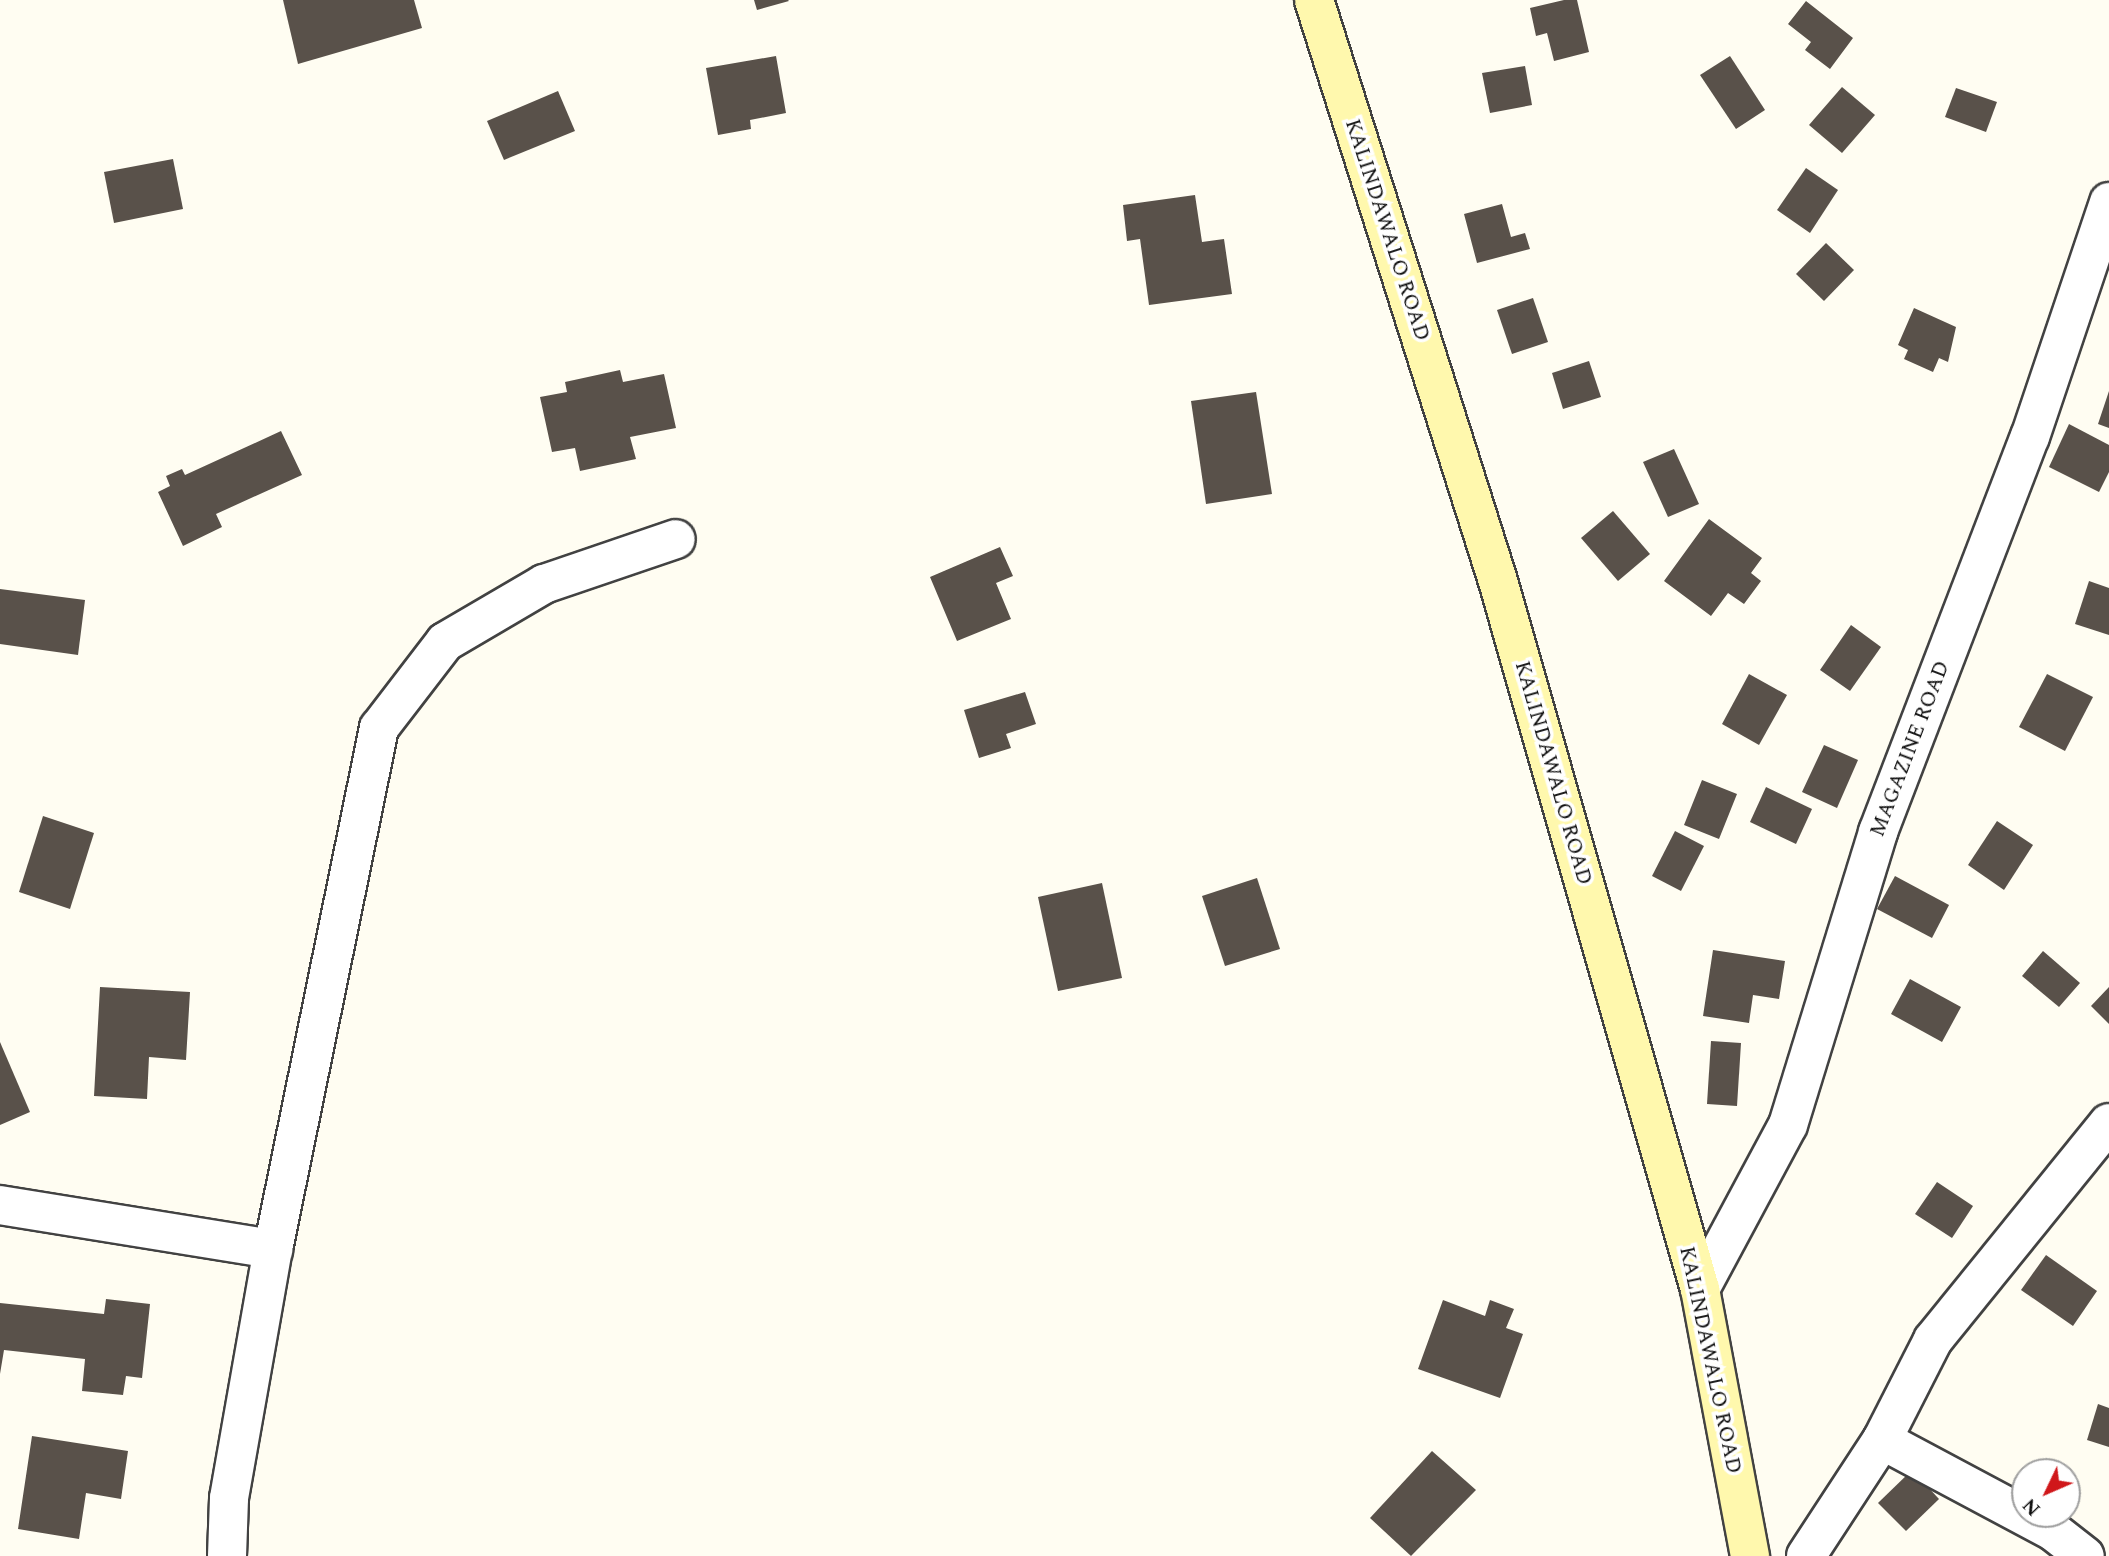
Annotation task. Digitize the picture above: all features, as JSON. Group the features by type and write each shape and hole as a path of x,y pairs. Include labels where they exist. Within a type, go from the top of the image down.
{"street":[{"name":"KALINDAWALO ROAD","path":"1314,0 1498,581 1700,1289 1750,1556"},
{"name":"MAGAZINE ROAD","path":"1700,1289 1788,1125 1878,832 2030,437 2109,202"},
{"path":"227,1556 229,1498 273,1250 379,728 403,689 445,642 544,584 676,539"},
{"path":"1806,1556 1882,1440 1933,1340 2109,1124"},
{"path":"0,1205 273,1250"},
{"path":"1882,1440 2054,1532 2085,1556"}],"building":[{"path":"283,0 414,0 422,28 298,64"},
{"path":"754,0 788,0 789,1 757,10"},
{"path":"1564,0 1577,0 1589,52 1554,61 1547,33 1536,36 1530,8"},
{"path":"1806,1 1853,38 1830,69 1805,50 1811,42 1788,24"},
{"path":"776,56 786,113 750,120 751,129 718,135 706,68"},
{"path":"1730,56 1765,110 1736,129 1700,75"},
{"path":"1525,66 1532,105 1490,113 1482,73"},
{"path":"1842,87 1875,115 1842,153 1809,125"},
{"path":"1956,88 1997,102 1986,132 1945,117"},
{"path":"558,91 575,131 504,160 487,121"},
{"path":"173,159 183,209 114,223 104,172"},
{"path":"1806,168 1838,190 1810,233 1777,210"},
{"path":"1195,195 1202,242 1224,239 1232,294 1149,305 1140,239 1127,241 1123,205"},
{"path":"1502,204 1511,237 1525,233 1530,249 1477,263 1464,214"},
{"path":"1826,243 1854,270 1824,301 1796,274"},
{"path":"1533,298 1548,342 1512,354 1497,310"},
{"path":"1914,308 1956,327 1948,362 1939,358 1933,372 1904,359 1908,350 1898,345"},
{"path":"1589,361 1601,397 1563,409 1552,373"},
{"path":"620,370 623,382 664,374 676,428 630,437 636,459 580,471 575,448 552,452 540,397 567,392 565,382"},
{"path":"2109,391 2109,428 2098,424"},
{"path":"1256,392 1272,494 1206,504 1191,401"},
{"path":"2069,424 2109,445 2109,472 2099,492 2049,467"},
{"path":"281,431 302,475 216,514 222,527 183,546 158,492 170,486 166,476 182,469 185,475"},
{"path":"1674,449 1699,504 1668,517 1643,462"},
{"path":"1613,511 1650,554 1618,581 1581,538"},
{"path":"1709,519 1762,558 1751,573 1761,581 1744,604 1728,593 1711,616 1664,581"},
{"path":"1000,547 1013,576 996,583 1011,619 957,641 930,577"},
{"path":"2089,581 2109,588 2109,635 2075,624"},
{"path":"0,589 85,600 78,655 0,644"},
{"path":"1851,625 1881,647 1850,691 1820,670"},
{"path":"1749,674 1787,695 1759,745 1722,724"},
{"path":"2047,674 2093,697 2065,751 2019,727"},
{"path":"1025,692 1036,724 1006,734 1011,748 979,758 964,710"},
{"path":"1824,745 1858,760 1837,808 1802,792"},
{"path":"1702,780 1737,794 1719,839 1684,825"},
{"path":"1766,787 1812,809 1796,844 1750,822"},
{"path":"43,816 94,833 70,909 19,892"},
{"path":"1997,821 2033,845 2004,890 1968,865"},
{"path":"1675,831 1704,846 1681,891 1652,876"},
{"path":"1895,876 1949,905 1932,938 1877,909"},
{"path":"1257,878 1280,949 1225,966 1202,896"},
{"path":"1102,883 1122,978 1058,991 1038,897"},
{"path":"1713,950 1785,961 1779,999 1753,995 1749,1023 1703,1016"},
{"path":"2043,951 2080,983 2059,1007 2022,976"},
{"path":"1910,979 1961,1007 1942,1042 1891,1014"},
{"path":"100,987 190,992 186,1060 149,1057 147,1099 94,1096"},
{"path":"2109,987 2109,1024 2091,1006"},
{"path":"1711,1041 1741,1043 1737,1106 1707,1104"},
{"path":"0,1042 30,1112 0,1125"},
{"path":"1937,1182 1973,1206 1952,1238 1915,1214"},
{"path":"2046,1255 2097,1291 2073,1326 2021,1290"},
{"path":"106,1299 150,1304 142,1378 126,1376 123,1395 82,1391 85,1359 4,1350 0,1374 0,1303 104,1314"},
{"path":"1443,1300 1485,1316 1490,1300 1514,1309 1506,1328 1523,1334 1500,1398 1418,1369"},
{"path":"2098,1404 2109,1408 2109,1447 2087,1440"},
{"path":"32,1436 128,1451 121,1499 86,1493 79,1539 18,1529"},
{"path":"1432,1451 1476,1490 1411,1556 1370,1518"},
{"path":"1912,1470 1939,1499 1906,1531 1878,1503"}]}
